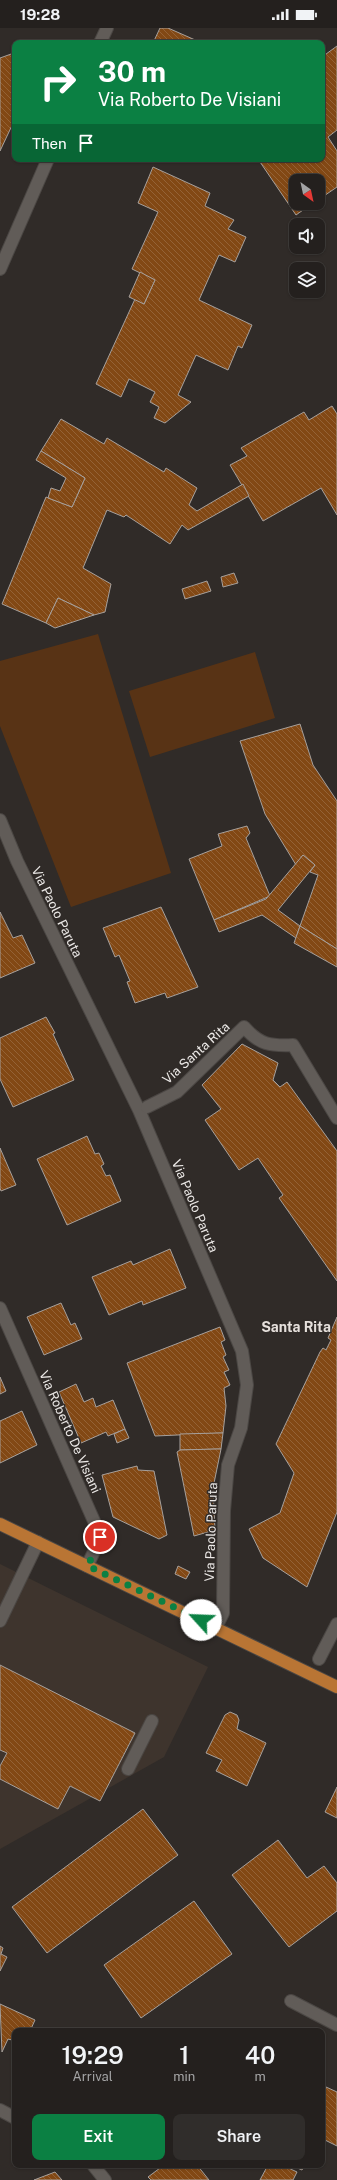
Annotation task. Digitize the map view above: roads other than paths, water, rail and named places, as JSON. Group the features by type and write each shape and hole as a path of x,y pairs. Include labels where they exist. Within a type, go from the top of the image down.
{"main road":[{"path":"0,1524 216,1627 337,1687"}],"street":[{"path":"101,40 107,28"},
{"path":"0,269 47,162"},
{"name":"Via Paolo Paruta","path":"0,820 17,861 139,1110 242,1351 246,1385 241,1428 228,1465 224,1510 224,1613 216,1627"},
{"name":"Via Santa Rita","path":"147,1107 177,1092 244,1027 252,1037 264,1044 293,1045 337,1118"},
{"name":"Via Roberto De Visiani","path":"0,1308 100,1537 88,1566"},
{"path":"0,1621 38,1542"},
{"path":"319,1659 337,1624"},
{"path":"128,1769 152,1721"},
{"path":"291,2001 337,2025"},
{"path":"0,2110 12,2116"},
{"path":"95,2168 105,2180"}],"district":[{"name":"Santa Rita","path":"296,1327"}]}
